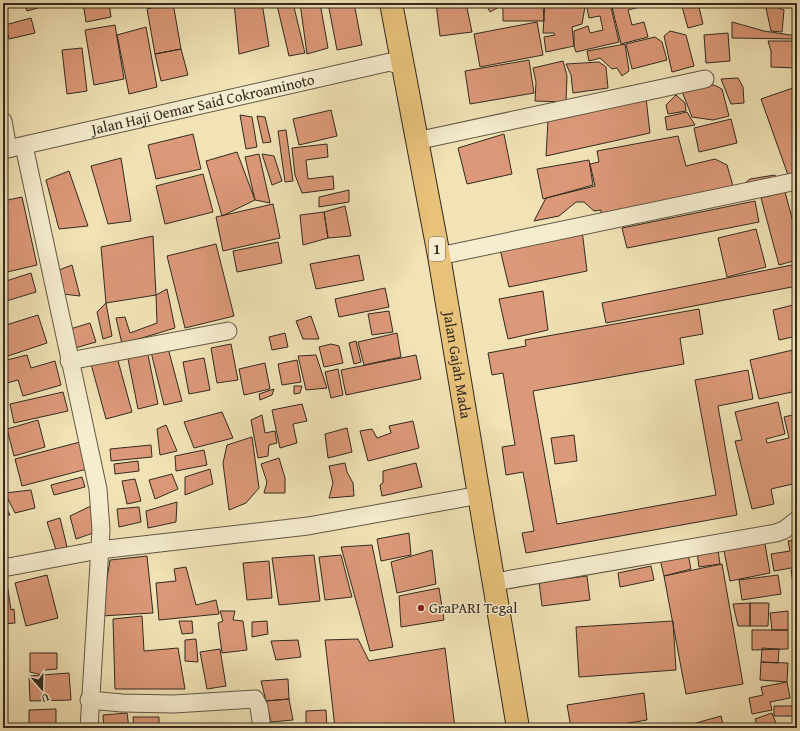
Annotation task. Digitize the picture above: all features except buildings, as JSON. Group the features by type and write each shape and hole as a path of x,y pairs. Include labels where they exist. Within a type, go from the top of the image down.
{"highway":[{"name":"Jalan Gajah Mada","path":"391,3 439,256 495,582 518,728"}],"street":[{"name":"Jalan Haji Oemar Said Cokroaminoto","path":"12,148 390,62 403,67"},
{"path":"416,141 705,79"},
{"path":"3,121 12,148 69,361 98,489 101,530 88,728"},
{"path":"439,256 797,181"},
{"path":"69,361 228,331"},
{"path":"3,568 99,550 308,526 480,495"},
{"path":"495,582 776,533 784,530 797,520"},
{"path":"89,700 122,703 174,704 255,699 259,707 262,728"}],"place":[{"name":"GraPARI Tegal","path":"421,608"}]}
